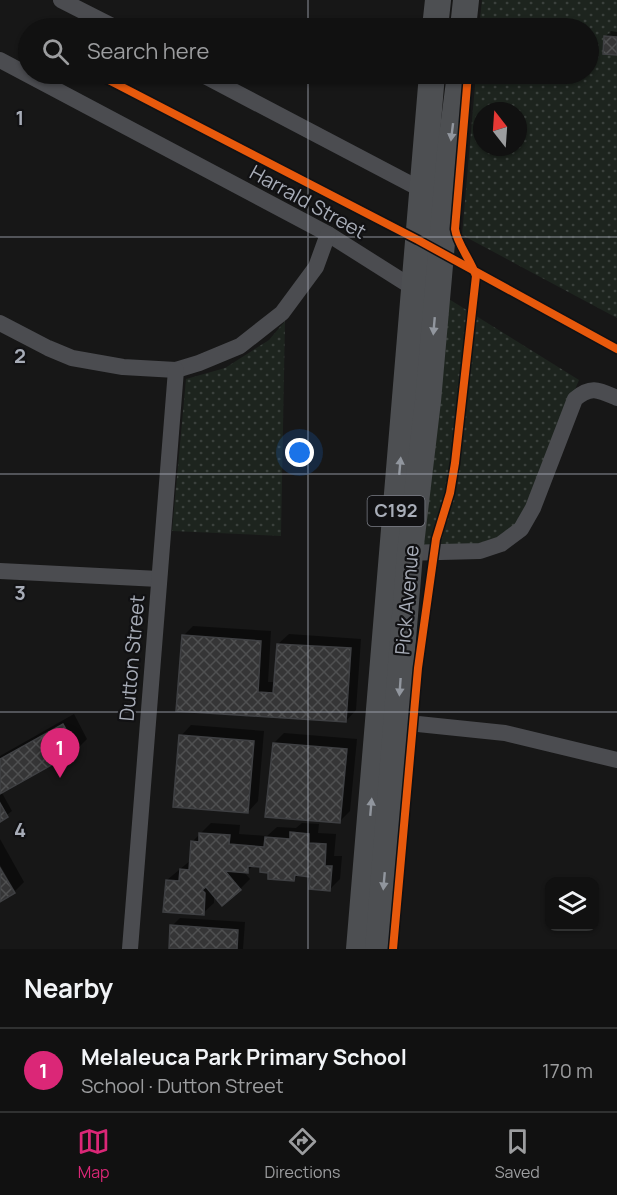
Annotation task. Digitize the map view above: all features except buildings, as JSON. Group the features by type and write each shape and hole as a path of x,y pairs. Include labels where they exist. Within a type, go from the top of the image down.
{"main road":[{"path":"436,18 438,0"},
{"path":"464,18 466,0"},
{"name":"Pick Avenue","path":"378,949 388,721 401,554 428,401 422,190 431,84"},
{"name":"Pick Avenue","path":"426,292 450,152 459,84"},
{"name":"Pick Avenue","path":"359,949 388,721"}],"street":[{"path":"61,0 96,18"},
{"name":"Harrald Street","path":"0,60 18,70"},
{"name":"Harrald Street","path":"45,84 328,234 426,292"},
{"path":"220,84 422,190"},
{"path":"0,323 72,358 123,368 176,370 240,346 282,312 316,267 328,234"},
{"name":"Dutton Street","path":"130,949 176,370"},
{"path":"401,554 480,551 501,544 521,529 533,508 575,399 585,390 599,390 617,398"},
{"path":"0,572 159,579"},
{"path":"388,721 505,733 617,760"}],"shaded area":[{"path":"482,0 617,0 617,318 462,235 473,108 473,156 527,156 527,102 474,102 475,84 599,84 599,18 480,18"},
{"path":"444,296 579,380 519,524 492,541 469,546 418,547"},
{"path":"285,321 281,536 172,531 186,379 225,368 269,340"}],"cycle path":[{"path":"116,84 418,240 617,349"},
{"path":"393,949 418,668 436,539 450,493 455,463 476,276 455,229 467,84"}],"place":[{"name":"Melaleuca Park Primary School","path":"60,778"}]}
